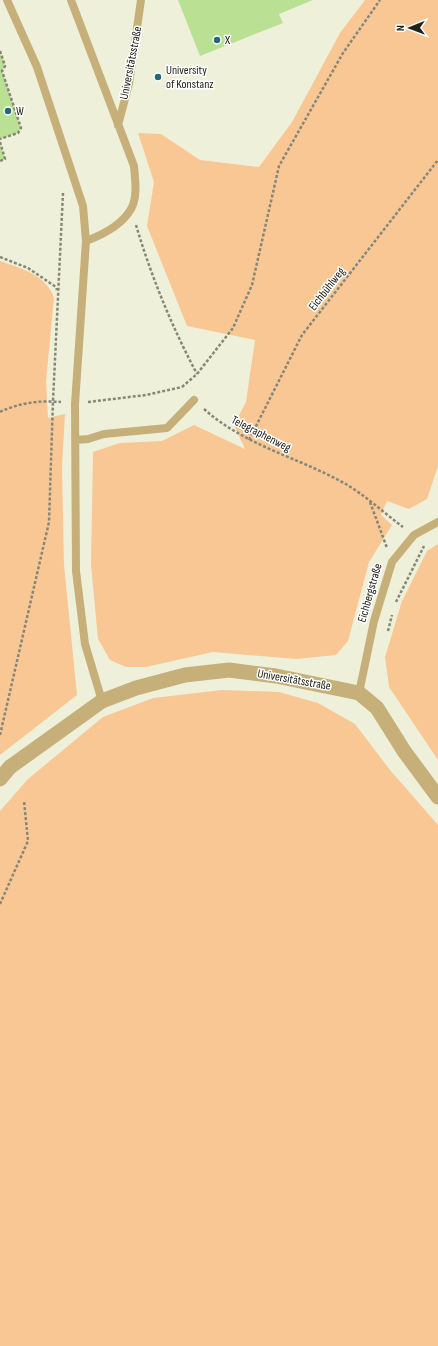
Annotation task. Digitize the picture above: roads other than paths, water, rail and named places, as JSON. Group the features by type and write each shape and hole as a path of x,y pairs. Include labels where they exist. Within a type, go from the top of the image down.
{"street":[{"name":"Universitätsstraße","path":"0,779 10,767 102,701 136,688 185,675 229,670 276,676 359,693 377,708 404,751 438,797"}],"lane":[{"path":"7,0 37,67 75,177 83,206 86,242 75,404 76,570 85,644 102,701"},
{"path":"71,0 134,166 136,191 131,209 110,231 86,242"},
{"name":"Universitätsstraße","path":"118,125 129,84 141,0"},
{"path":"76,440 88,439 104,434 167,428 194,400"},
{"name":"Eichbergstraße","path":"359,693 374,620 392,562 414,535 438,522"}],"place":[{"name":"X","path":"217,40"},
{"name":"University of Konstanz","path":"158,77"},
{"name":"W","path":"8,111"}]}
